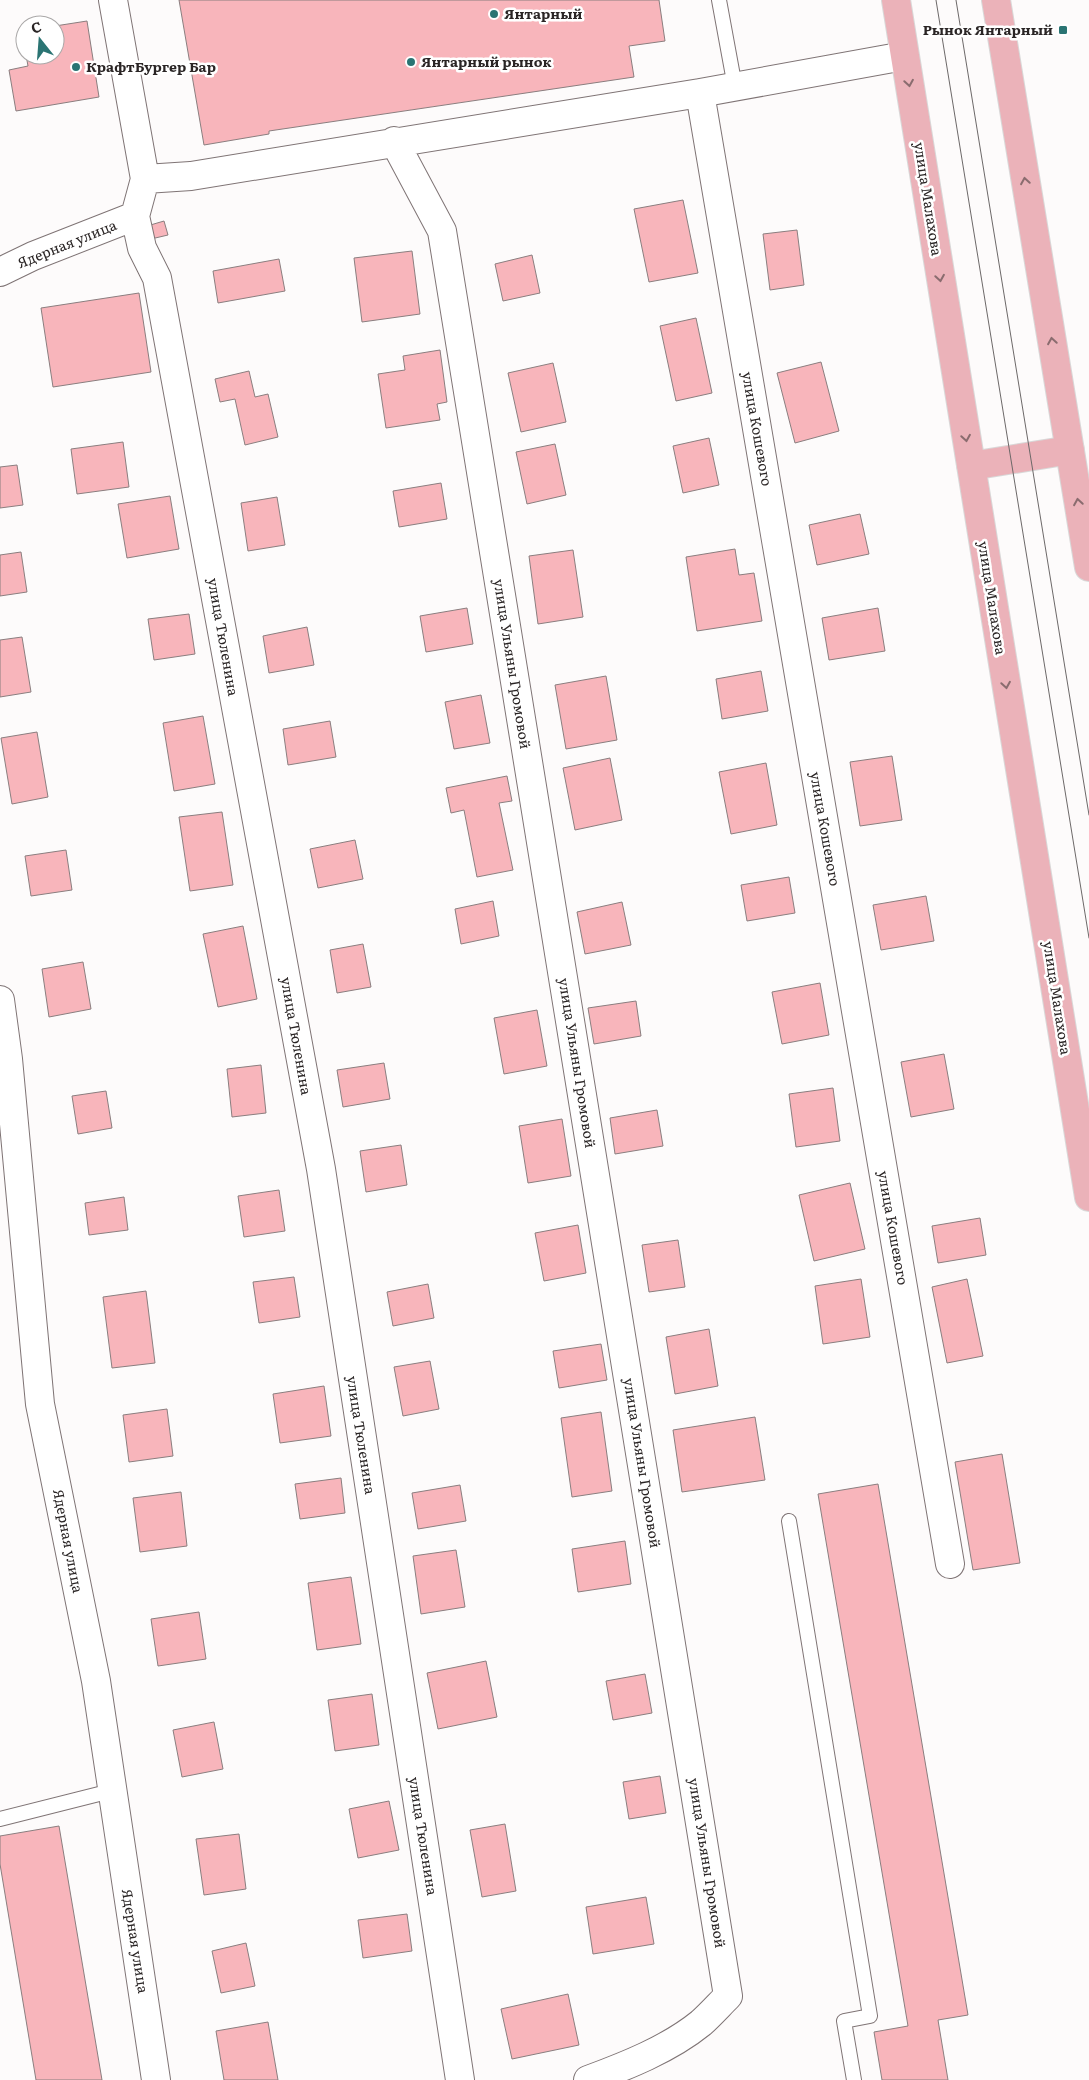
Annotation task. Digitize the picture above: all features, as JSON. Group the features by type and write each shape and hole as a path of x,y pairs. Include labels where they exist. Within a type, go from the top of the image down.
{"main road":[{"name":"улица Малахова","path":"896,0 1089,1197"},
{"path":"996,0 1089,567"},
{"path":"971,466 1070,450"}],"street":[{"name":"улица Тюленина","path":"113,0 145,179 135,216 142,248 157,278 321,1169 460,2080"},
{"path":"145,179 191,176 394,141 700,93 904,56"},
{"name":"улица Кошевого","path":"700,93 950,1564"},
{"name":"улица Ульяны Громовой","path":"394,141 442,231 728,1996 700,2023 661,2048 621,2068 588,2080"},
{"name":"Ядерная улица","path":"0,272 33,256 135,216"},
{"name":"Ядерная улица","path":"0,1000 8,1059 40,1404 96,1681 111,1791 156,2080"}],"lane":[{"path":"719,0 735,87"},
{"path":"789,1521 870,2016 844,2021 854,2080"},
{"path":"0,1819 111,1791"}],"building":[{"name":"Янтарный рынок","path":"179,0 659,0 665,41 629,46 634,77 269,131 269,134 204,145"},
{"path":"87,21 99,97 16,111 9,70 28,65 65,65 65,24"},
{"path":"683,200 698,273 649,282 634,209"},
{"path":"164,221 168,235 151,239 147,226"},
{"path":"797,230 804,285 770,290 763,234"},
{"path":"412,251 420,314 362,322 354,258"},
{"path":"532,255 540,293 503,301 495,264"},
{"path":"279,259 285,291 218,303 213,271"},
{"path":"139,293 151,372 53,387 41,308"},
{"path":"696,318 712,393 676,401 660,326"},
{"path":"440,350 447,402 437,404 440,420 386,428 378,374 405,370 403,356"},
{"path":"821,362 839,431 795,443 777,373"},
{"path":"553,363 566,422 521,432 508,373"},
{"path":"249,371 255,397 268,394 278,437 245,445 235,399 220,402 215,379"},
{"path":"709,438 719,485 683,493 673,446"},
{"path":"123,442 129,487 77,494 71,449"},
{"path":"555,444 566,495 527,504 516,452"},
{"path":"17,465 23,505 0,508 0,467"},
{"path":"441,483 447,519 399,527 393,491"},
{"path":"170,496 179,549 127,558 118,504"},
{"path":"277,497 285,545 248,551 241,503"},
{"path":"860,514 869,554 817,565 809,525"},
{"path":"735,549 739,575 754,573 762,621 697,631 686,557"},
{"path":"573,550 583,617 538,624 529,556"},
{"path":"21,552 27,592 0,596 0,555"},
{"path":"467,608 473,644 426,652 420,616"},
{"path":"878,608 885,651 829,660 822,618"},
{"path":"189,614 195,654 154,660 148,619"},
{"path":"307,627 314,665 269,673 263,636"},
{"path":"22,637 31,692 0,697 0,640"},
{"path":"761,671 768,711 722,719 716,679"},
{"path":"606,676 617,740 566,749 555,685"},
{"path":"481,695 490,743 454,749 445,702"},
{"path":"203,716 215,784 174,791 163,723"},
{"path":"330,721 336,757 288,765 283,729"},
{"path":"37,732 48,797 12,804 1,738"},
{"path":"892,756 902,820 860,826 850,762"},
{"path":"610,758 622,820 575,830 563,768"},
{"path":"766,763 777,825 731,834 719,772"},
{"path":"507,776 512,801 499,803 513,870 477,877 464,810 451,813 446,788"},
{"path":"222,812 233,885 190,891 179,817"},
{"path":"355,840 363,879 318,888 310,849"},
{"path":"66,850 72,890 31,896 25,856"},
{"path":"789,877 795,913 747,921 741,885"},
{"path":"926,896 934,941 881,950 873,905"},
{"path":"493,901 499,936 461,944 455,909"},
{"path":"622,902 631,945 585,954 577,912"},
{"path":"243,926 257,999 218,1007 203,934"},
{"path":"363,944 371,987 337,993 330,950"},
{"path":"83,962 91,1009 49,1017 42,969"},
{"path":"820,983 829,1035 782,1044 772,992"},
{"path":"636,1001 641,1036 594,1044 588,1008"},
{"path":"537,1010 547,1066 504,1074 494,1018"},
{"path":"944,1054 954,1109 911,1117 901,1062"},
{"path":"384,1063 390,1099 343,1107 337,1070"},
{"path":"261,1065 266,1113 232,1117 227,1069"},
{"path":"833,1088 840,1141 796,1147 789,1094"},
{"path":"106,1091 112,1128 78,1134 72,1096"},
{"path":"657,1110 663,1146 615,1154 610,1118"},
{"path":"562,1119 571,1176 528,1183 519,1126"},
{"path":"401,1145 407,1185 366,1192 360,1151"},
{"path":"850,1183 865,1249 814,1261 799,1195"},
{"path":"279,1190 285,1231 244,1237 238,1196"},
{"path":"124,1197 128,1230 89,1235 85,1203"},
{"path":"980,1218 986,1255 938,1263 932,1226"},
{"path":"578,1225 586,1273 544,1281 535,1233"},
{"path":"678,1240 685,1287 649,1292 642,1245"},
{"path":"294,1277 300,1317 259,1323 253,1282"},
{"path":"861,1279 870,1337 823,1344 815,1286"},
{"path":"967,1279 983,1356 947,1363 932,1287"},
{"path":"428,1284 434,1318 393,1326 387,1292"},
{"path":"146,1291 155,1363 112,1368 103,1297"},
{"path":"709,1329 718,1386 675,1394 666,1337"},
{"path":"601,1344 607,1380 559,1388 553,1351"},
{"path":"430,1361 439,1409 403,1416 394,1367"},
{"path":"324,1386 331,1436 280,1443 273,1394"},
{"path":"167,1409 173,1456 129,1462 123,1415"},
{"path":"601,1412 612,1491 572,1497 561,1418"},
{"path":"755,1417 765,1480 682,1492 673,1430"},
{"path":"1002,1454 1020,1563 973,1570 955,1462"},
{"path":"341,1478 345,1513 300,1519 295,1484"},
{"path":"878,1484 968,2015 938,2020 948,2080 882,2080 874,2032 908,2026 818,1494"},
{"path":"460,1485 466,1521 418,1529 412,1493"},
{"path":"181,1492 187,1546 140,1552 133,1498"},
{"path":"625,1541 631,1584 578,1592 572,1549"},
{"path":"456,1550 465,1607 421,1614 413,1556"},
{"path":"351,1577 361,1644 317,1650 308,1583"},
{"path":"199,1612 206,1659 158,1666 151,1619"},
{"path":"486,1661 497,1717 438,1729 427,1673"},
{"path":"645,1674 652,1713 613,1720 606,1681"},
{"path":"372,1694 379,1745 335,1751 328,1700"},
{"path":"214,1722 223,1769 182,1777 173,1730"},
{"path":"660,1776 666,1813 629,1819 623,1782"},
{"path":"389,1801 399,1850 358,1858 349,1809"},
{"path":"505,1824 516,1891 482,1897 470,1830"},
{"path":"59,1826 102,2080 36,2080 0,1864 0,1836"},
{"path":"239,1834 246,1889 204,1895 196,1839"},
{"path":"646,1897 654,1944 593,1954 586,1907"},
{"path":"407,1914 412,1951 363,1958 358,1920"},
{"path":"246,1943 255,1986 221,1993 212,1951"},
{"path":"568,1994 579,2045 512,2059 501,2009"},
{"path":"268,2022 278,2080 224,2080 216,2031"}],"tram line":[{"path":"936,0 1089,938"},
{"path":"956,0 1089,815"}],"place":[{"name":"Янтарный","path":"494,14"},
{"name":"Рынок Янтарный","path":"1063,30"},
{"name":"Янтарный рынок","path":"411,62"},
{"name":"КрафтБургер Бар","path":"76,67"}]}
